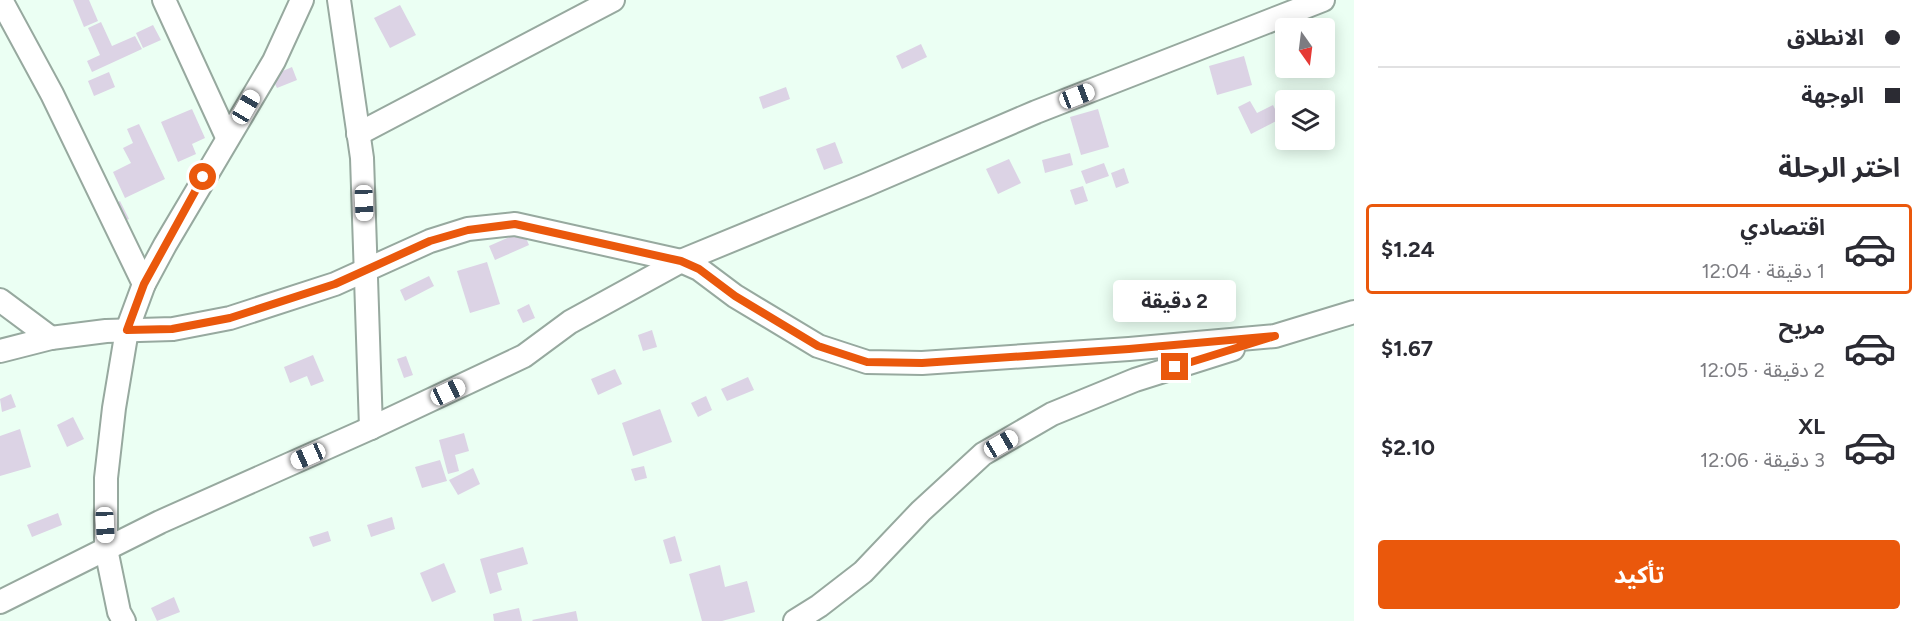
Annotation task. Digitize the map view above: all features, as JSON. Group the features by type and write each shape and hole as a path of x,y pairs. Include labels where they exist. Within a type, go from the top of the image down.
{"street":[{"path":"1,0 52,94 144,284"},
{"path":"164,0 227,137"},
{"path":"124,621 119,612 106,549 106,478 114,408 127,330 144,284 227,137 274,61 302,0"},
{"path":"339,0 362,158 371,428"},
{"path":"358,134 612,0"},
{"path":"0,602 160,522 371,428 524,356 570,322 681,261 1036,112 1323,0"},
{"path":"0,351 51,338 127,330 172,329 230,318 335,284 430,241 468,230 515,224 681,261 699,269 735,296 818,346 867,362 922,363 1129,349 1275,336"},
{"path":"0,300 51,338"},
{"path":"795,621 819,606 863,572 921,511 983,454 1052,414 1114,388 1354,312"}],"building":[{"path":"73,0 89,0 98,21 84,27"},
{"path":"400,5 416,35 390,48 374,18"},
{"path":"101,22 112,46 135,36 142,49 92,72 87,61 100,55 88,28"},
{"path":"153,25 161,40 143,48 136,33"},
{"path":"921,44 927,57 902,69 896,56"},
{"path":"1244,56 1252,85 1217,95 1209,66"},
{"path":"292,67 297,80 277,88 271,76"},
{"path":"109,72 115,87 94,96 88,81"},
{"path":"786,87 790,99 763,109 759,97"},
{"path":"1250,101 1257,113 1273,105 1275,122 1251,134 1238,107"},
{"path":"192,109 205,138 192,144 196,154 178,162 161,122"},
{"path":"1098,109 1109,147 1081,155 1070,117"},
{"path":"139,124 165,179 125,198 113,172 131,163 123,148 133,143 127,129"},
{"path":"835,142 843,163 824,170 816,149"},
{"path":"1070,153 1073,165 1045,173 1042,160"},
{"path":"1009,159 1021,183 998,194 986,169"},
{"path":"1104,163 1109,176 1086,184 1081,171"},
{"path":"1124,168 1129,183 1116,188 1111,173"},
{"path":"1083,186 1088,201 1075,205 1070,190"},
{"path":"120,201 129,219 115,225 107,208"},
{"path":"523,231 529,245 495,260 489,246"},
{"path":"487,262 500,304 470,313 457,271"},
{"path":"429,276 434,286 405,301 400,290"},
{"path":"529,304 535,318 523,323 517,310"},
{"path":"652,330 657,347 643,351 638,335"},
{"path":"313,355 324,381 311,386 307,376 290,383 284,367"},
{"path":"406,356 413,375 404,378 397,359"},
{"path":"615,369 622,384 598,395 591,379"},
{"path":"748,377 754,390 727,401 721,389"},
{"path":"11,394 16,407 2,412 0,399"},
{"path":"706,396 712,410 698,417 691,403"},
{"path":"660,409 672,442 633,456 622,423"},
{"path":"73,417 84,439 67,447 57,425"},
{"path":"20,429 31,467 0,476 0,436"},
{"path":"464,433 469,451 455,455 459,471 448,474 439,440"},
{"path":"440,460 447,481 422,488 415,467"},
{"path":"644,466 647,478 635,481 631,469"},
{"path":"473,468 480,484 458,495 449,480"},
{"path":"58,513 62,525 32,537 27,525"},
{"path":"392,517 395,529 371,537 367,525"},
{"path":"328,531 331,541 313,547 309,537"},
{"path":"675,536 682,561 670,564 663,540"},
{"path":"523,547 528,564 497,573 502,590 490,594 480,559"},
{"path":"444,563 456,592 432,602 420,573"},
{"path":"720,565 725,587 747,581 755,612 722,621 702,621 689,574"},
{"path":"174,597 180,612 157,621 151,608"},
{"path":"519,608 522,621 494,621 493,614"},
{"path":"576,611 578,621 532,620"}],"route":[{"path":"203,177 144,284 127,330 172,329 230,318 335,284 430,241 468,230 515,224 681,261 699,269 735,296 818,346 867,362 922,363 1129,349 1275,336 1175,367"}]}
